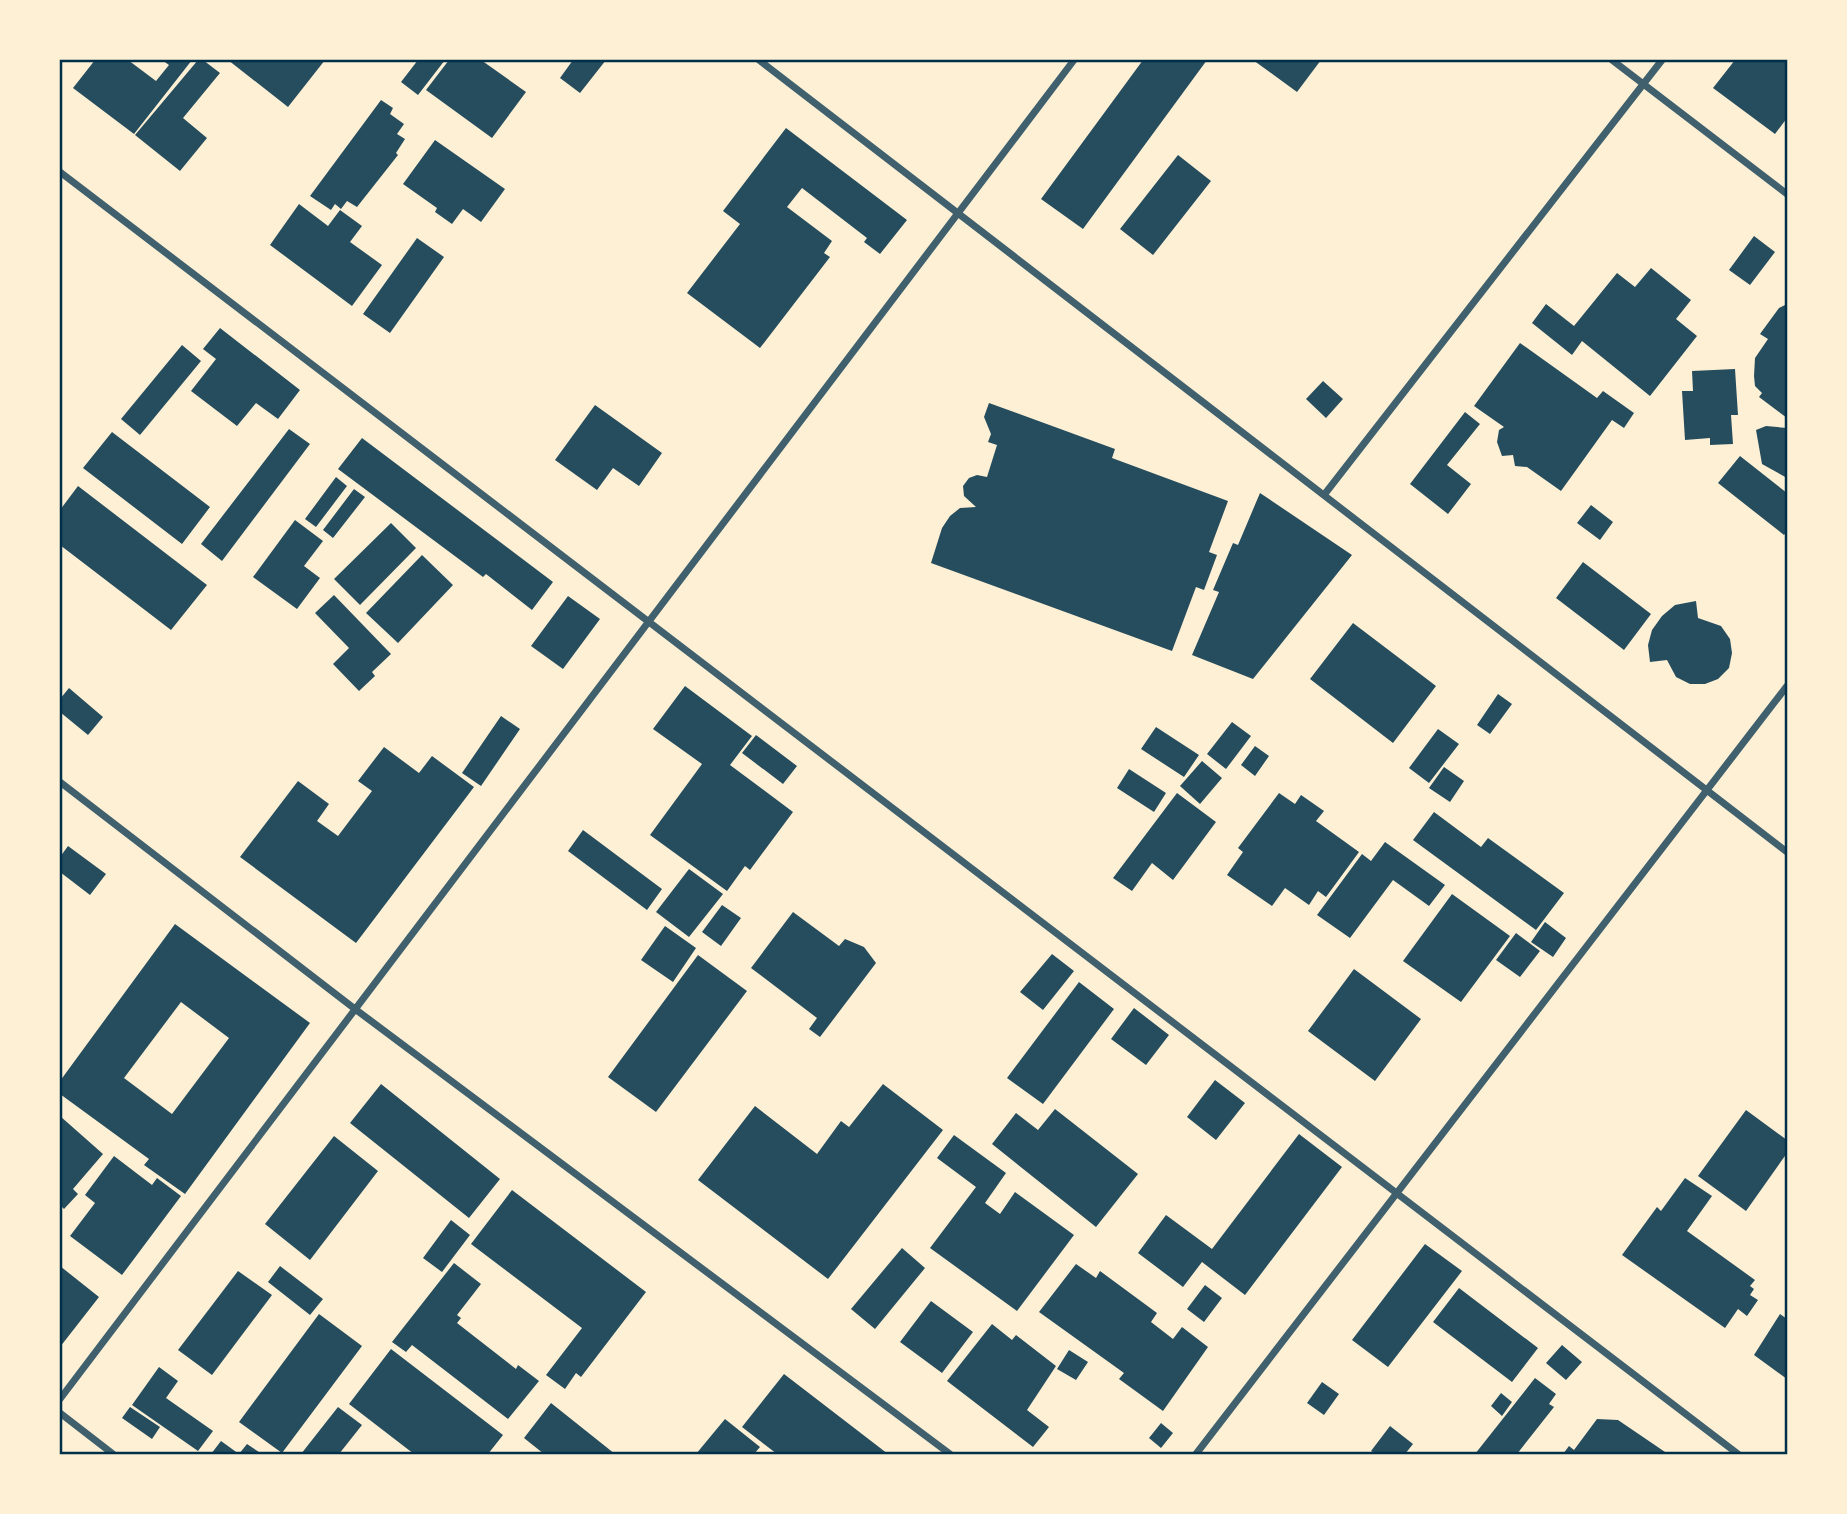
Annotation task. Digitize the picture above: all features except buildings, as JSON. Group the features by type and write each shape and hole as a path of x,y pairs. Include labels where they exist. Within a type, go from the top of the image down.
{"street":[{"path":"759,60 1787,852"},
{"path":"60,1399 1074,60"},
{"path":"1612,60 1787,194"},
{"path":"1324,495 1662,60"},
{"path":"60,172 1738,1454"},
{"path":"1196,1454 1787,686"},
{"path":"60,782 355,1009 950,1454"},
{"path":"60,1413 113,1454"}]}
